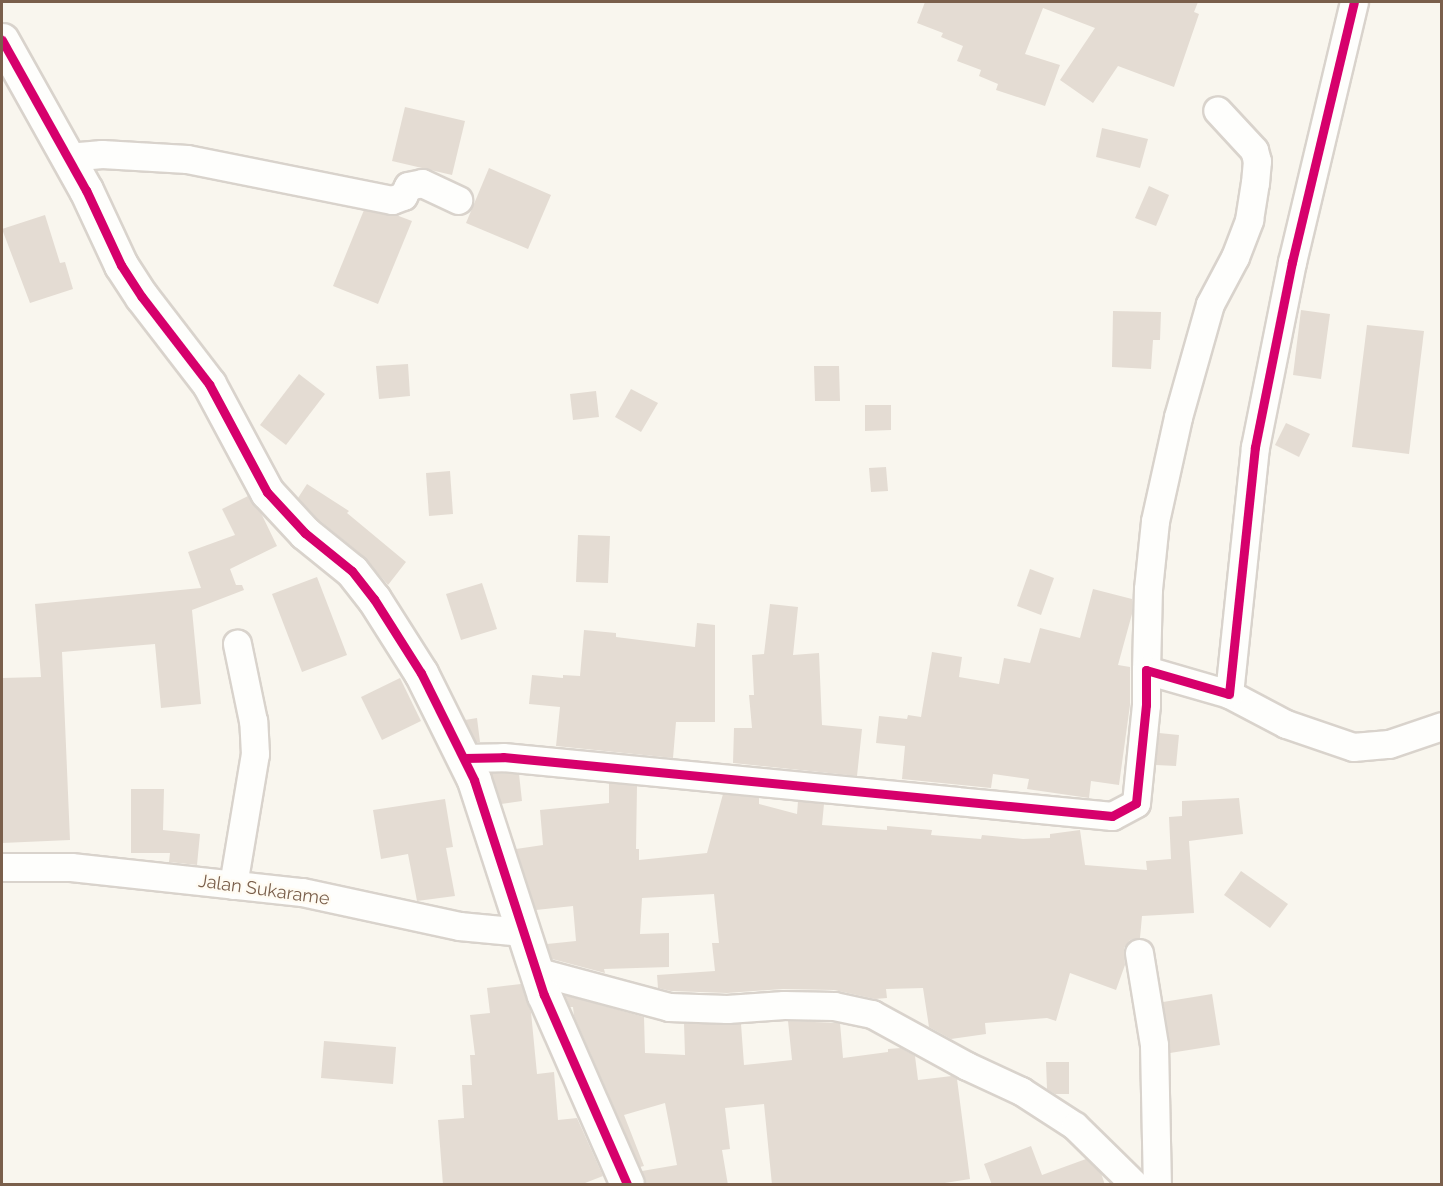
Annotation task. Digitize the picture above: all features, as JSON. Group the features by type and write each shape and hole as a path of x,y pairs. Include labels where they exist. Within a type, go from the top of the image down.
{"street":[{"path":"1228,694 1255,447 1292,262 1354,2"},
{"path":"2,40 68,158 121,265 142,297 209,384 267,492 305,533 351,571 374,598 421,673 474,780 535,971 627,1185"},
{"path":"464,758 503,757 1112,816 1136,803 1146,705 1148,589 1155,521 1178,417 1210,304 1235,257 1249,220 1255,183 1257,160 1254,150 1217,110"},
{"path":"68,158 102,154 187,159 392,200 403,196 408,186 422,183 458,200"},
{"path":"233,885 255,754 254,721 237,644"},
{"path":"1146,670 1228,694 1286,724 1353,747 1389,744 1442,726"},
{"name":"Jalan Sukarame","path":"2,867 71,867 302,892 459,926 523,932"},
{"path":"1139,953 1154,1045 1157,1185"},
{"path":"535,971 669,1007 727,1009 784,1005 834,1006 872,1014 967,1066 1021,1091 1075,1126 1134,1185"}],"building":[{"path":"925,2 1198,2 1194,12 1199,14 1174,87 1118,66 1093,103 1060,80 1095,28 1043,8 1025,54 1060,65 1045,106 996,90 998,84 979,76 981,70 957,61 963,46 941,37 943,33 917,23"},
{"path":"405,107 465,121 452,175 392,161"},
{"path":"1102,128 1148,139 1140,168 1096,157"},
{"path":"489,168 551,195 528,249 466,223"},
{"path":"1149,186 1169,195 1156,226 1135,218"},
{"path":"364,210 396,215 412,221 378,304 333,286"},
{"path":"45,215 60,263 65,262 73,289 30,303 2,229"},
{"path":"1301,310 1330,314 1321,379 1293,375"},
{"path":"1113,311 1161,312 1160,340 1153,340 1151,369 1112,367"},
{"path":"1367,325 1424,331 1409,454 1352,447"},
{"path":"408,364 410,396 379,399 376,366"},
{"path":"814,366 839,366 840,401 815,401"},
{"path":"299,374 325,394 286,445 260,425"},
{"path":"631,389 658,403 641,432 615,417"},
{"path":"596,391 599,417 573,420 570,394"},
{"path":"865,405 891,405 891,430 865,431"},
{"path":"1286,423 1310,434 1299,457 1275,445"},
{"path":"886,467 888,491 871,492 869,468"},
{"path":"450,471 453,514 429,516 426,473"},
{"path":"307,484 349,511 347,513 406,562 388,585 364,557 318,519 298,498"},
{"path":"248,496 261,513 277,546 230,569 236,585 242,585 244,590 192,610 201,704 161,708 155,644 62,652 70,840 2,843 2,678 41,677 35,604 201,588 188,552 235,535 222,509"},
{"path":"578,535 610,536 608,583 576,582"},
{"path":"1030,569 1054,578 1041,615 1017,606"},
{"path":"317,577 347,655 302,672 272,594"},
{"path":"482,583 497,629 461,640 446,594"},
{"path":"1093,589 1132,599 1132,614 1118,665 1130,667 1130,705 1119,785 1091,781 1089,798 1027,789 1029,779 993,774 991,788 902,779 905,746 876,743 879,716 907,719 908,715 921,717 932,652 962,657 959,677 999,684 1004,658 1030,663 1040,628 1080,638"},
{"path":"770,604 798,607 793,655 819,653 822,725 862,729 857,776 733,763 734,728 752,728 749,695 754,695 752,655 764,654"},
{"path":"697,623 715,625 715,722 676,722 673,758 556,746 560,707 529,704 532,675 563,678 563,675 580,676 584,630 616,633 616,637 695,647"},
{"path":"400,678 421,721 382,740 361,697"},
{"path":"477,718 480,742 476,742 465,720"},
{"path":"1159,733 1179,735 1176,766 1156,765"},
{"path":"491,773 519,774 522,801 501,804"},
{"path":"609,783 637,786 636,849 639,849 639,860 707,853 723,794 759,798 759,804 797,814 798,801 824,804 822,825 887,830 887,826 932,830 931,835 981,839 982,835 1023,839 1050,838 1050,834 1080,830 1085,865 1147,870 1146,861 1171,859 1169,817 1182,816 1182,801 1239,798 1243,834 1189,841 1194,913 1142,916 1140,938 1130,940 1124,948 1125,965 1116,990 1070,973 1056,1021 1047,1018 985,1023 986,1034 951,1039 929,1027 923,988 886,989 887,998 875,999 834,990 783,989 727,993 671,991 658,988 657,975 715,971 712,943 719,943 714,894 642,898 640,934 669,933 669,967 604,969 605,973 552,959 547,944 576,941 573,906 536,910 516,849 543,845 540,810 609,803"},
{"path":"131,789 164,789 163,830 200,834 197,865 169,862 170,853 131,853"},
{"path":"445,799 453,847 446,848 455,896 417,901 408,854 381,859 373,810"},
{"path":"1241,871 1288,904 1270,928 1224,895"},
{"path":"521,984 531,1012 537,1074 554,1072 558,1120 577,1118 603,1176 580,1185 443,1185 438,1120 464,1118 462,1085 472,1085 470,1055 475,1055 470,1015 490,1013 487,988"},
{"path":"1212,994 1220,1045 1170,1053 1163,1002"},
{"path":"565,995 644,1017 645,1053 685,1055 684,1023 741,1024 744,1065 792,1060 788,1021 840,1023 843,1058 901,1048 915,1056 918,1080 952,1076 957,1079 970,1179 932,1185 772,1185 764,1104 725,1108 730,1149 722,1150 728,1185 645,1185 642,1171 677,1165 665,1103 624,1115 644,1166 640,1167 574,1016 573,1007 570,1007"},
{"path":"324,1041 396,1047 393,1084 321,1078"},
{"path":"1046,1062 1069,1062 1069,1094 1055,1094 1047,1089"},
{"path":"1031,1146 1042,1175 1086,1159 1101,1173 1105,1185 992,1185 984,1164"}],"cycle path":[{"path":"464,758 503,757 1112,816 1136,803 1146,705 1146,670 1229,694 1255,447 1292,262 1354,2"},
{"path":"2,40 86,190 121,265 142,297 209,384 267,492 305,533 352,571 374,599 421,673 474,780 544,995 627,1184"}]}
